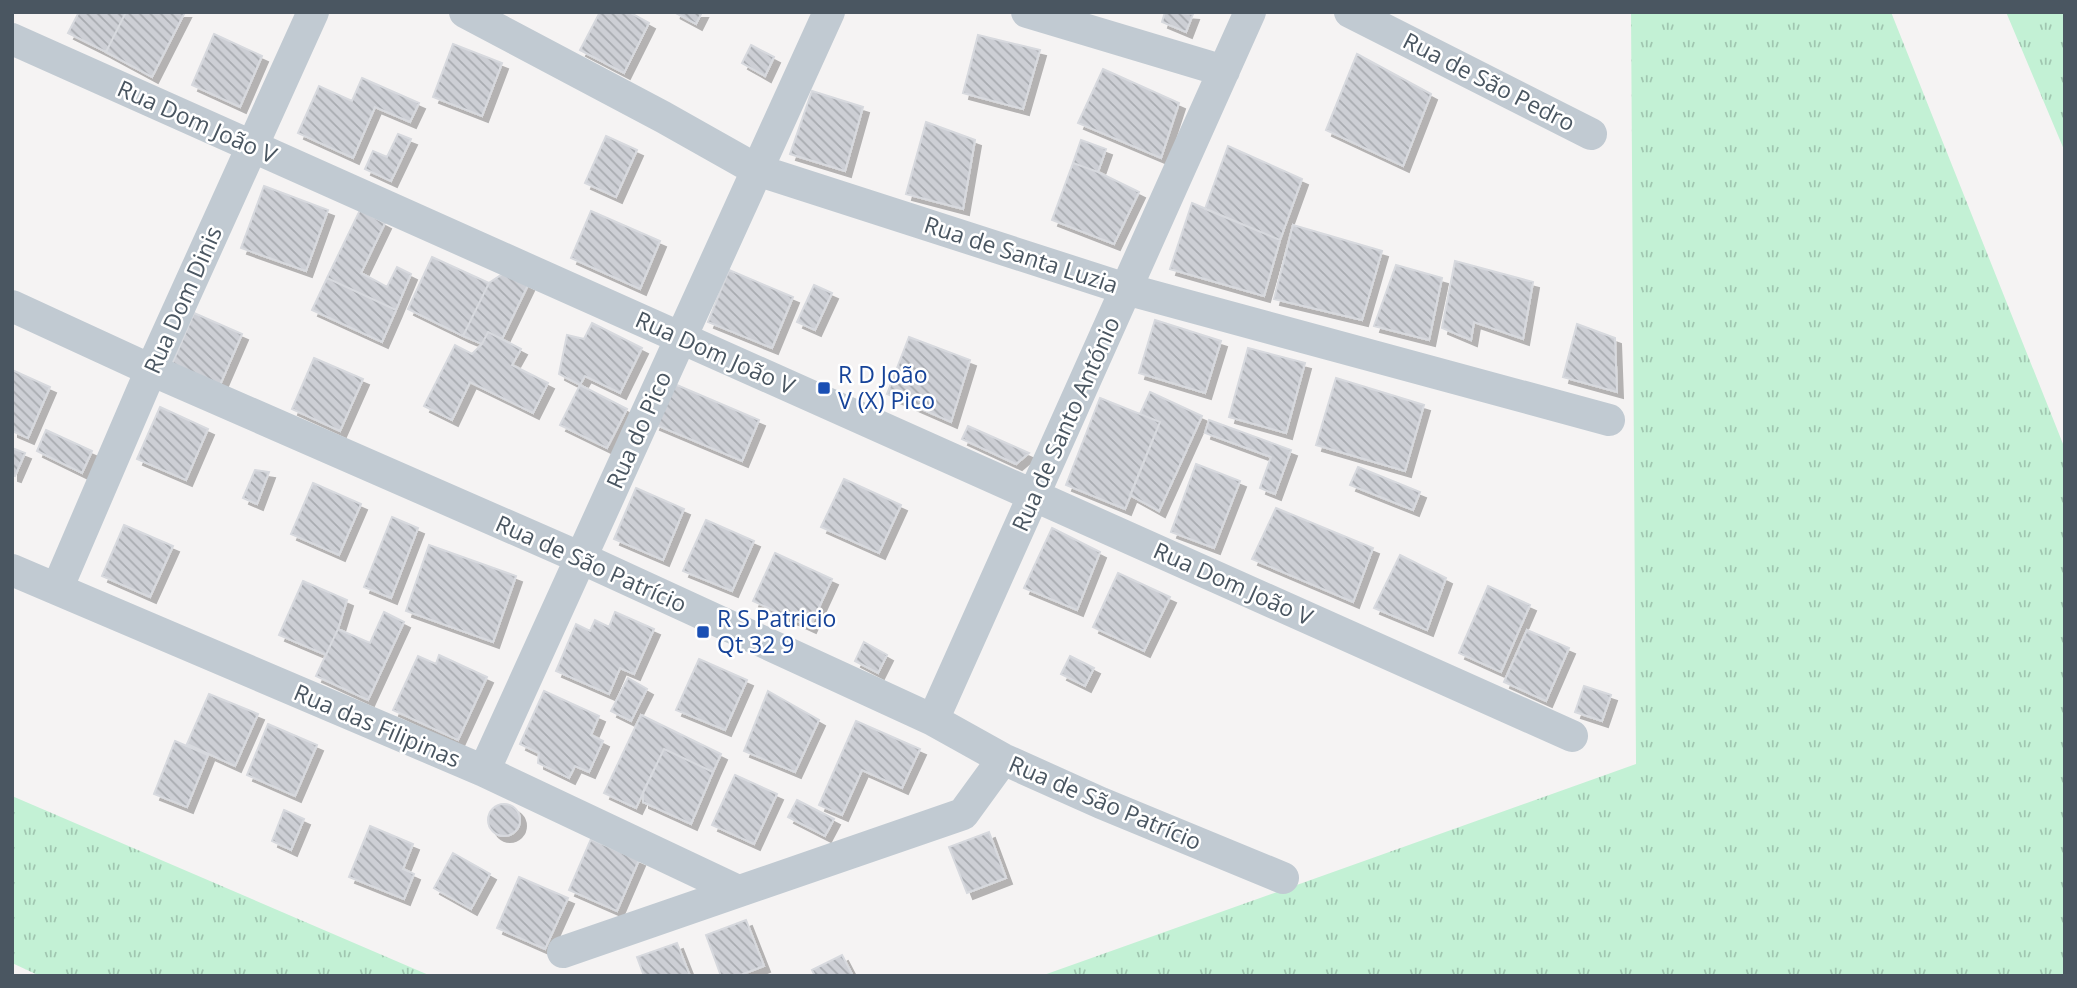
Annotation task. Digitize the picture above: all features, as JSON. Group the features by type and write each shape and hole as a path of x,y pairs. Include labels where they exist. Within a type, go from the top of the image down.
{"street":[{"name":"Rua Dom Dinis","path":"57,589 151,370 313,12"},
{"name":"Rua de Santa Luzia","path":"464,12 757,170 1126,289 1609,420"},
{"name":"Rua do Pico","path":"484,771 829,12"},
{"path":"1027,12 1224,71"},
{"name":"Rua de Santo António","path":"933,720 1250,12"},
{"name":"Rua de São Pedro","path":"1350,12 1591,134"},
{"name":"Rua Dom João V","path":"12,39 1572,736"},
{"name":"Rua de São Patrício","path":"12,306 151,370 581,558 933,720 1003,759 1101,803 1283,878"},
{"name":"Rua das Filipinas","path":"12,570 484,771 738,891"},
{"path":"563,952 963,814 1003,759"}],"green space":[{"path":"1631,12 1891,12 2065,449 2065,976 1041,976 1636,764"},
{"path":"2006,12 2065,12 2065,152"},
{"path":"12,796 431,976 40,976 12,963"}],"building":[{"path":"79,12 126,12 106,52 68,33"},
{"path":"126,12 185,12 152,77 106,52"},
{"path":"600,12 629,12 649,23 624,73 580,50"},
{"path":"674,12 702,12 696,24"},
{"path":"1165,12 1193,14 1186,32 1162,22"},
{"path":"214,34 262,56 240,107 192,85"},
{"path":"978,35 1040,50 1023,109 963,93"},
{"path":"453,44 502,63 482,116 433,97"},
{"path":"751,45 774,57 765,76 742,63"},
{"path":"1357,54 1431,94 1403,166 1326,130"},
{"path":"1103,69 1179,103 1161,158 1078,123"},
{"path":"362,78 419,103 410,122 375,107 353,158 298,133 319,86 352,101"},
{"path":"812,91 863,107 845,171 790,154"},
{"path":"926,122 975,140 963,209 906,194"},
{"path":"398,134 411,139 391,181 365,169 373,151 387,157"},
{"path":"606,136 637,150 616,197 585,183"},
{"path":"1081,140 1106,149 1098,172 1073,163"},
{"path":"1228,146 1302,179 1280,240 1205,209"},
{"path":"1073,163 1139,192 1114,244 1052,220"},
{"path":"264,186 328,210 306,271 241,248"},
{"path":"1192,203 1280,240 1264,296 1170,269"},
{"path":"360,210 385,223 361,273 387,287 397,267 411,274 396,310 327,278"},
{"path":"591,211 660,241 640,289 571,258"},
{"path":"1293,225 1382,251 1362,320 1274,299"},
{"path":"432,257 489,283 463,336 408,309"},
{"path":"1455,261 1533,282 1523,339 1474,322 1471,340 1442,328"},
{"path":"1396,265 1442,278 1429,340 1374,326"},
{"path":"729,270 793,297 772,348 708,322"},
{"path":"504,273 528,285 502,339 488,332 482,344 463,336 489,283"},
{"path":"327,278 396,310 382,342 312,310"},
{"path":"814,285 832,293 815,330 797,322"},
{"path":"194,313 242,334 220,385 172,364"},
{"path":"1155,320 1221,341 1205,393 1139,373"},
{"path":"592,323 642,348 620,393 585,376 580,385 559,374 567,335 584,339"},
{"path":"1577,324 1615,338 1617,392 1563,377"},
{"path":"488,332 521,349 512,365 548,383 533,413 470,382 452,420 424,406 455,345 472,354 482,344"},
{"path":"909,337 970,360 951,422 887,394"},
{"path":"1248,348 1305,363 1286,433 1229,417"},
{"path":"314,358 363,379 340,431 292,409"},
{"path":"12,370 50,387 28,438 12,431"},
{"path":"1336,378 1424,405 1405,471 1316,445"},
{"path":"672,383 759,420 742,461 654,424"},
{"path":"580,385 627,409 607,448 560,425"},
{"path":"1150,392 1202,416 1159,511 1130,495 1160,422 1140,414"},
{"path":"1100,398 1160,422 1125,509 1066,485"},
{"path":"160,407 208,429 186,480 137,459"},
{"path":"1209,420 1291,450 1275,494 1260,488 1271,457 1205,433"},
{"path":"968,426 1029,453 1016,464 962,439"},
{"path":"46,430 92,451 82,473 37,451"},
{"path":"12,448 25,453 15,476 12,475"},
{"path":"1196,464 1240,481 1214,548 1171,532"},
{"path":"1358,467 1420,492 1413,510 1350,485"},
{"path":"255,470 269,472 257,504 243,498"},
{"path":"844,479 901,505 879,553 821,527"},
{"path":"313,483 361,504 339,555 291,534"},
{"path":"636,488 684,509 663,560 614,539"},
{"path":"1276,508 1373,548 1353,602 1252,559"},
{"path":"392,517 418,528 391,598 364,587"},
{"path":"706,520 754,541 732,591 683,571"},
{"path":"124,525 173,546 150,597 102,576"},
{"path":"1052,528 1100,552 1077,610 1024,588"},
{"path":"429,545 516,576 493,642 406,611"},
{"path":"775,553 832,579 810,627 753,601"},
{"path":"1400,555 1446,578 1427,630 1374,608"},
{"path":"1118,573 1170,597 1144,651 1093,627"},
{"path":"303,581 347,600 326,655 279,635"},
{"path":"1488,586 1530,605 1501,672 1459,653"},
{"path":"384,612 404,622 368,700 316,676 338,629 370,643"},
{"path":"615,612 654,629 634,674 620,668 609,694 556,671 576,624 590,631 595,620 609,627"},
{"path":"1527,630 1569,648 1546,701 1504,682"},
{"path":"864,642 887,655 878,673 855,661"},
{"path":"439,655 487,677 458,740 393,710 418,656 436,664"},
{"path":"1070,656 1094,668 1085,686 1061,674"},
{"path":"699,659 747,680 725,730 676,710"},
{"path":"628,678 647,689 631,721 611,711"},
{"path":"1584,686 1611,695 1602,721 1575,712"},
{"path":"544,691 599,716 591,735 603,741 589,772 575,766 569,778 538,763 539,753 520,744"},
{"path":"768,691 819,720 795,772 744,751"},
{"path":"209,694 258,714 235,766 187,744"},
{"path":"641,715 721,754 713,772 664,749 636,808 604,793"},
{"path":"856,721 920,749 902,788 862,770 842,815 819,805"},
{"path":"268,724 317,745 295,796 247,775"},
{"path":"175,741 208,755 187,807 154,794"},
{"path":"664,749 713,772 691,824 643,802 643,792"},
{"path":"735,775 777,794 754,844 712,825"},
{"path":"797,800 834,819 825,836 788,817"},
{"path":"504,804 515,809 520,820 515,831 504,836 493,831 488,820 493,809"},
{"path":"284,810 304,819 291,850 272,841"},
{"path":"370,826 413,844 403,869 414,874 404,899 349,877"},
{"path":"989,832 1006,878 967,893 949,847"},
{"path":"591,839 639,860 617,911 569,890"},
{"path":"453,853 490,874 471,909 434,888"},
{"path":"519,877 568,898 545,949 497,928"},
{"path":"746,920 764,966 738,976 721,976 706,935"},
{"path":"677,943 690,976 644,976 637,957"},
{"path":"842,955 853,976 815,976 812,970"}],"place":[{"name":"R D João V (X) Pico","path":"824,388"},
{"name":"R S Patricio Qt 32 9","path":"703,632"}]}
